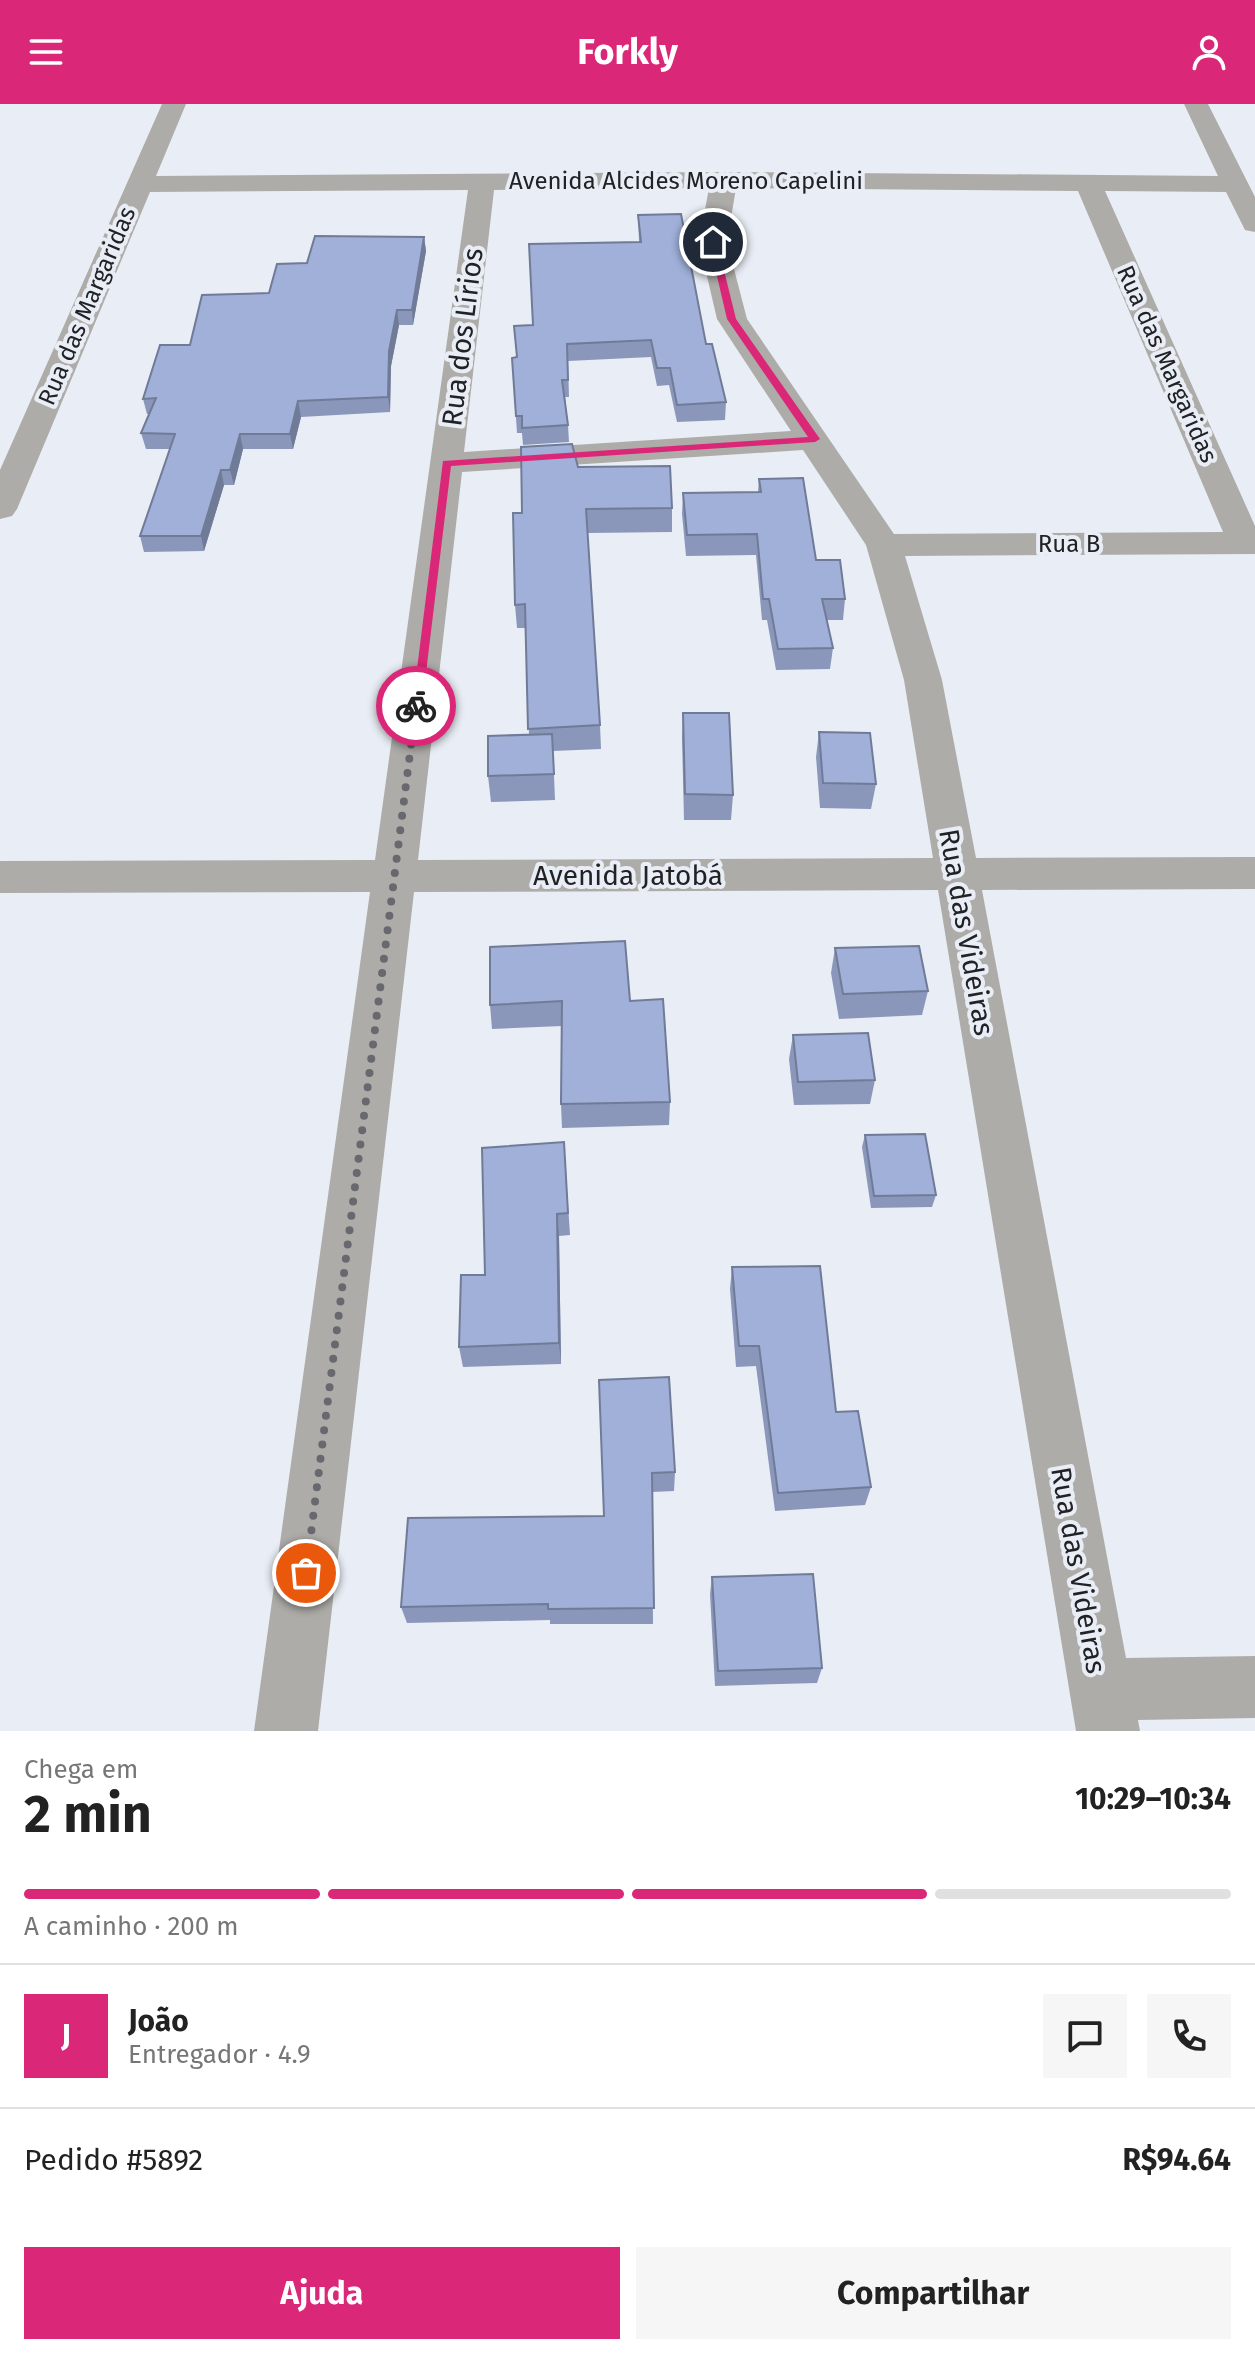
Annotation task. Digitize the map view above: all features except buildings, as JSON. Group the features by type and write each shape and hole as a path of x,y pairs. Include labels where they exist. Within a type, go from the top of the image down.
{"street":[{"name":"Rua das Margaridas","path":"0,509 174,104"},
{"path":"1196,104 1255,224"},
{"name":"Avenida Alcides Moreno Capelini","path":"140,184 724,180 1233,184"},
{"name":"Rua das Videiras","path":"724,180 713,242 732,319 884,545 923,680 1104,1710"},
{"name":"Rua dos Lírios","path":"286,1731 482,181"},
{"name":"Rua das Margaridas","path":"1089,185 1250,543"},
{"path":"446,463 815,439"},
{"name":"Rua B","path":"884,545 1250,543"},
{"name":"Avenida Jatobá","path":"0,877 1255,873"},
{"path":"1104,1710 1255,1687"}],"way so far":[{"path":"306,1573 416,706"}],"route":[{"path":"416,706 446,463 815,439 732,319 713,242"}]}
